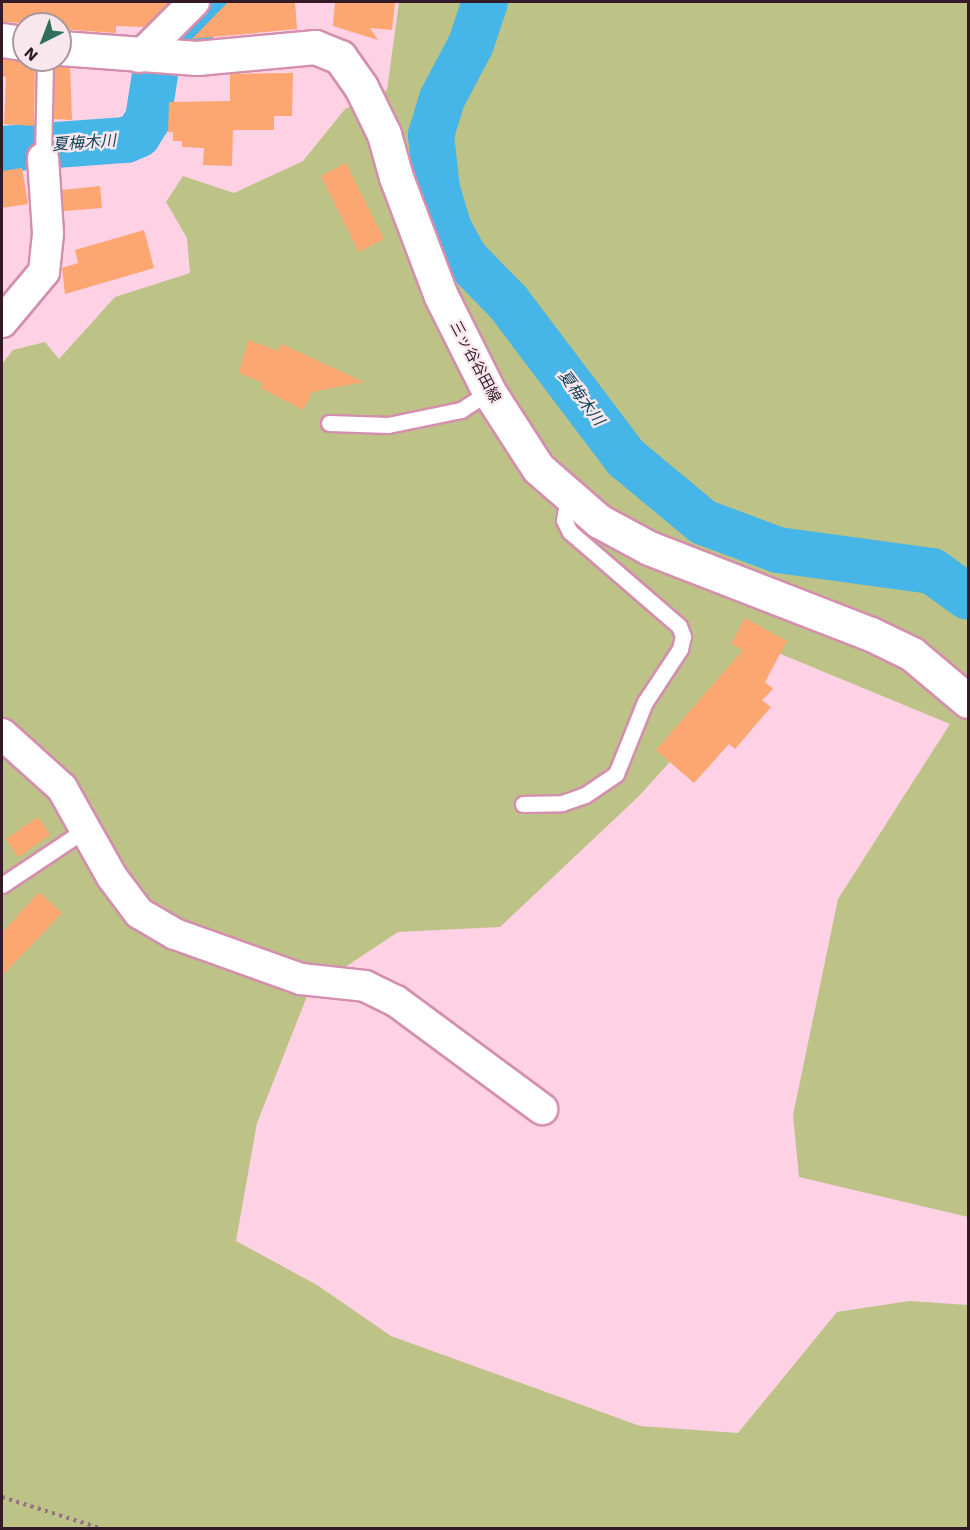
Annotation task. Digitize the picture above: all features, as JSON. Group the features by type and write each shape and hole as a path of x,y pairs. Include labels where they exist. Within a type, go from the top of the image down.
{"main road":[{"name":"三ッ谷谷田線","path":"72,49 139,57 197,58 315,46 340,57 361,87 384,134 396,177 441,296 489,392 538,468 568,498 599,521 649,548 871,634 912,654 969,701"}],"street":[{"path":"139,57 194,2"},
{"path":"2,322 44,272 48,233 42,144"},
{"path":"2,734 62,788 112,877 139,913 175,934 301,979 365,986 396,1001 542,1108"}],"lane":[{"path":"42,144 45,72"},
{"path":"329,423 388,425 462,410 489,392"},
{"path":"523,804 562,803 585,795 616,774 645,702 680,649 683,636 679,626 570,532 564,520 568,498"},
{"path":"3,881 86,830"}],"path":[{"path":"2,1497 99,1528"}],"green space":[{"path":"399,2 968,2 968,1217 799,1177 793,1115 838,899 950,724 771,650 639,796 500,927 398,932 309,991 257,1123 236,1241 317,1285 391,1336 640,1426 738,1433 837,1312 909,1301 968,1305 968,1528 2,1528 2,364 13,350 45,342 59,359 115,297 190,273 187,238 166,202 183,176 234,193 303,161 345,109 387,90"}],"building":[{"path":"3,2 170,2 144,27 116,26 116,33 72,30 72,12 12,12 12,22 2,22"},
{"path":"228,2 295,2 297,29 192,39"},
{"path":"335,2 395,2 392,30 370,28 378,40 333,26"},
{"path":"2,59 12,59 12,72 35,72 34,126 4,124 6,77 2,76"},
{"path":"55,72 70,72 72,120 54,119"},
{"path":"293,73 292,116 274,116 274,130 233,130 232,166 203,165 204,148 182,147 182,141 173,141 173,132 168,132 169,102 230,101 230,74"},
{"path":"346,163 384,239 359,252 321,176"},
{"path":"22,168 28,204 2,208 2,171"},
{"path":"100,186 102,208 64,211 62,190"},
{"path":"144,230 154,268 65,294 62,268 78,263 75,250"},
{"path":"248,340 278,351 281,344 364,382 312,392 303,410 261,388 263,383 239,373"},
{"path":"745,618 787,641 765,682 773,689 762,700 771,707 735,749 729,744 694,783 656,750 743,650 731,644"},
{"path":"38,817 50,835 18,857 6,839"},
{"path":"39,892 62,913 2,976 2,933"}],"waterway":[{"name":"夏梅木川","path":"197,21 214,2"},
{"name":"夏梅木川","path":"485,2 471,44 442,99 431,135 437,189 449,229 465,258 508,302 626,458 703,522 778,550 932,571 968,597"},
{"name":"夏梅木川","path":"2,149 126,140 138,135 148,119 155,75"}]}
